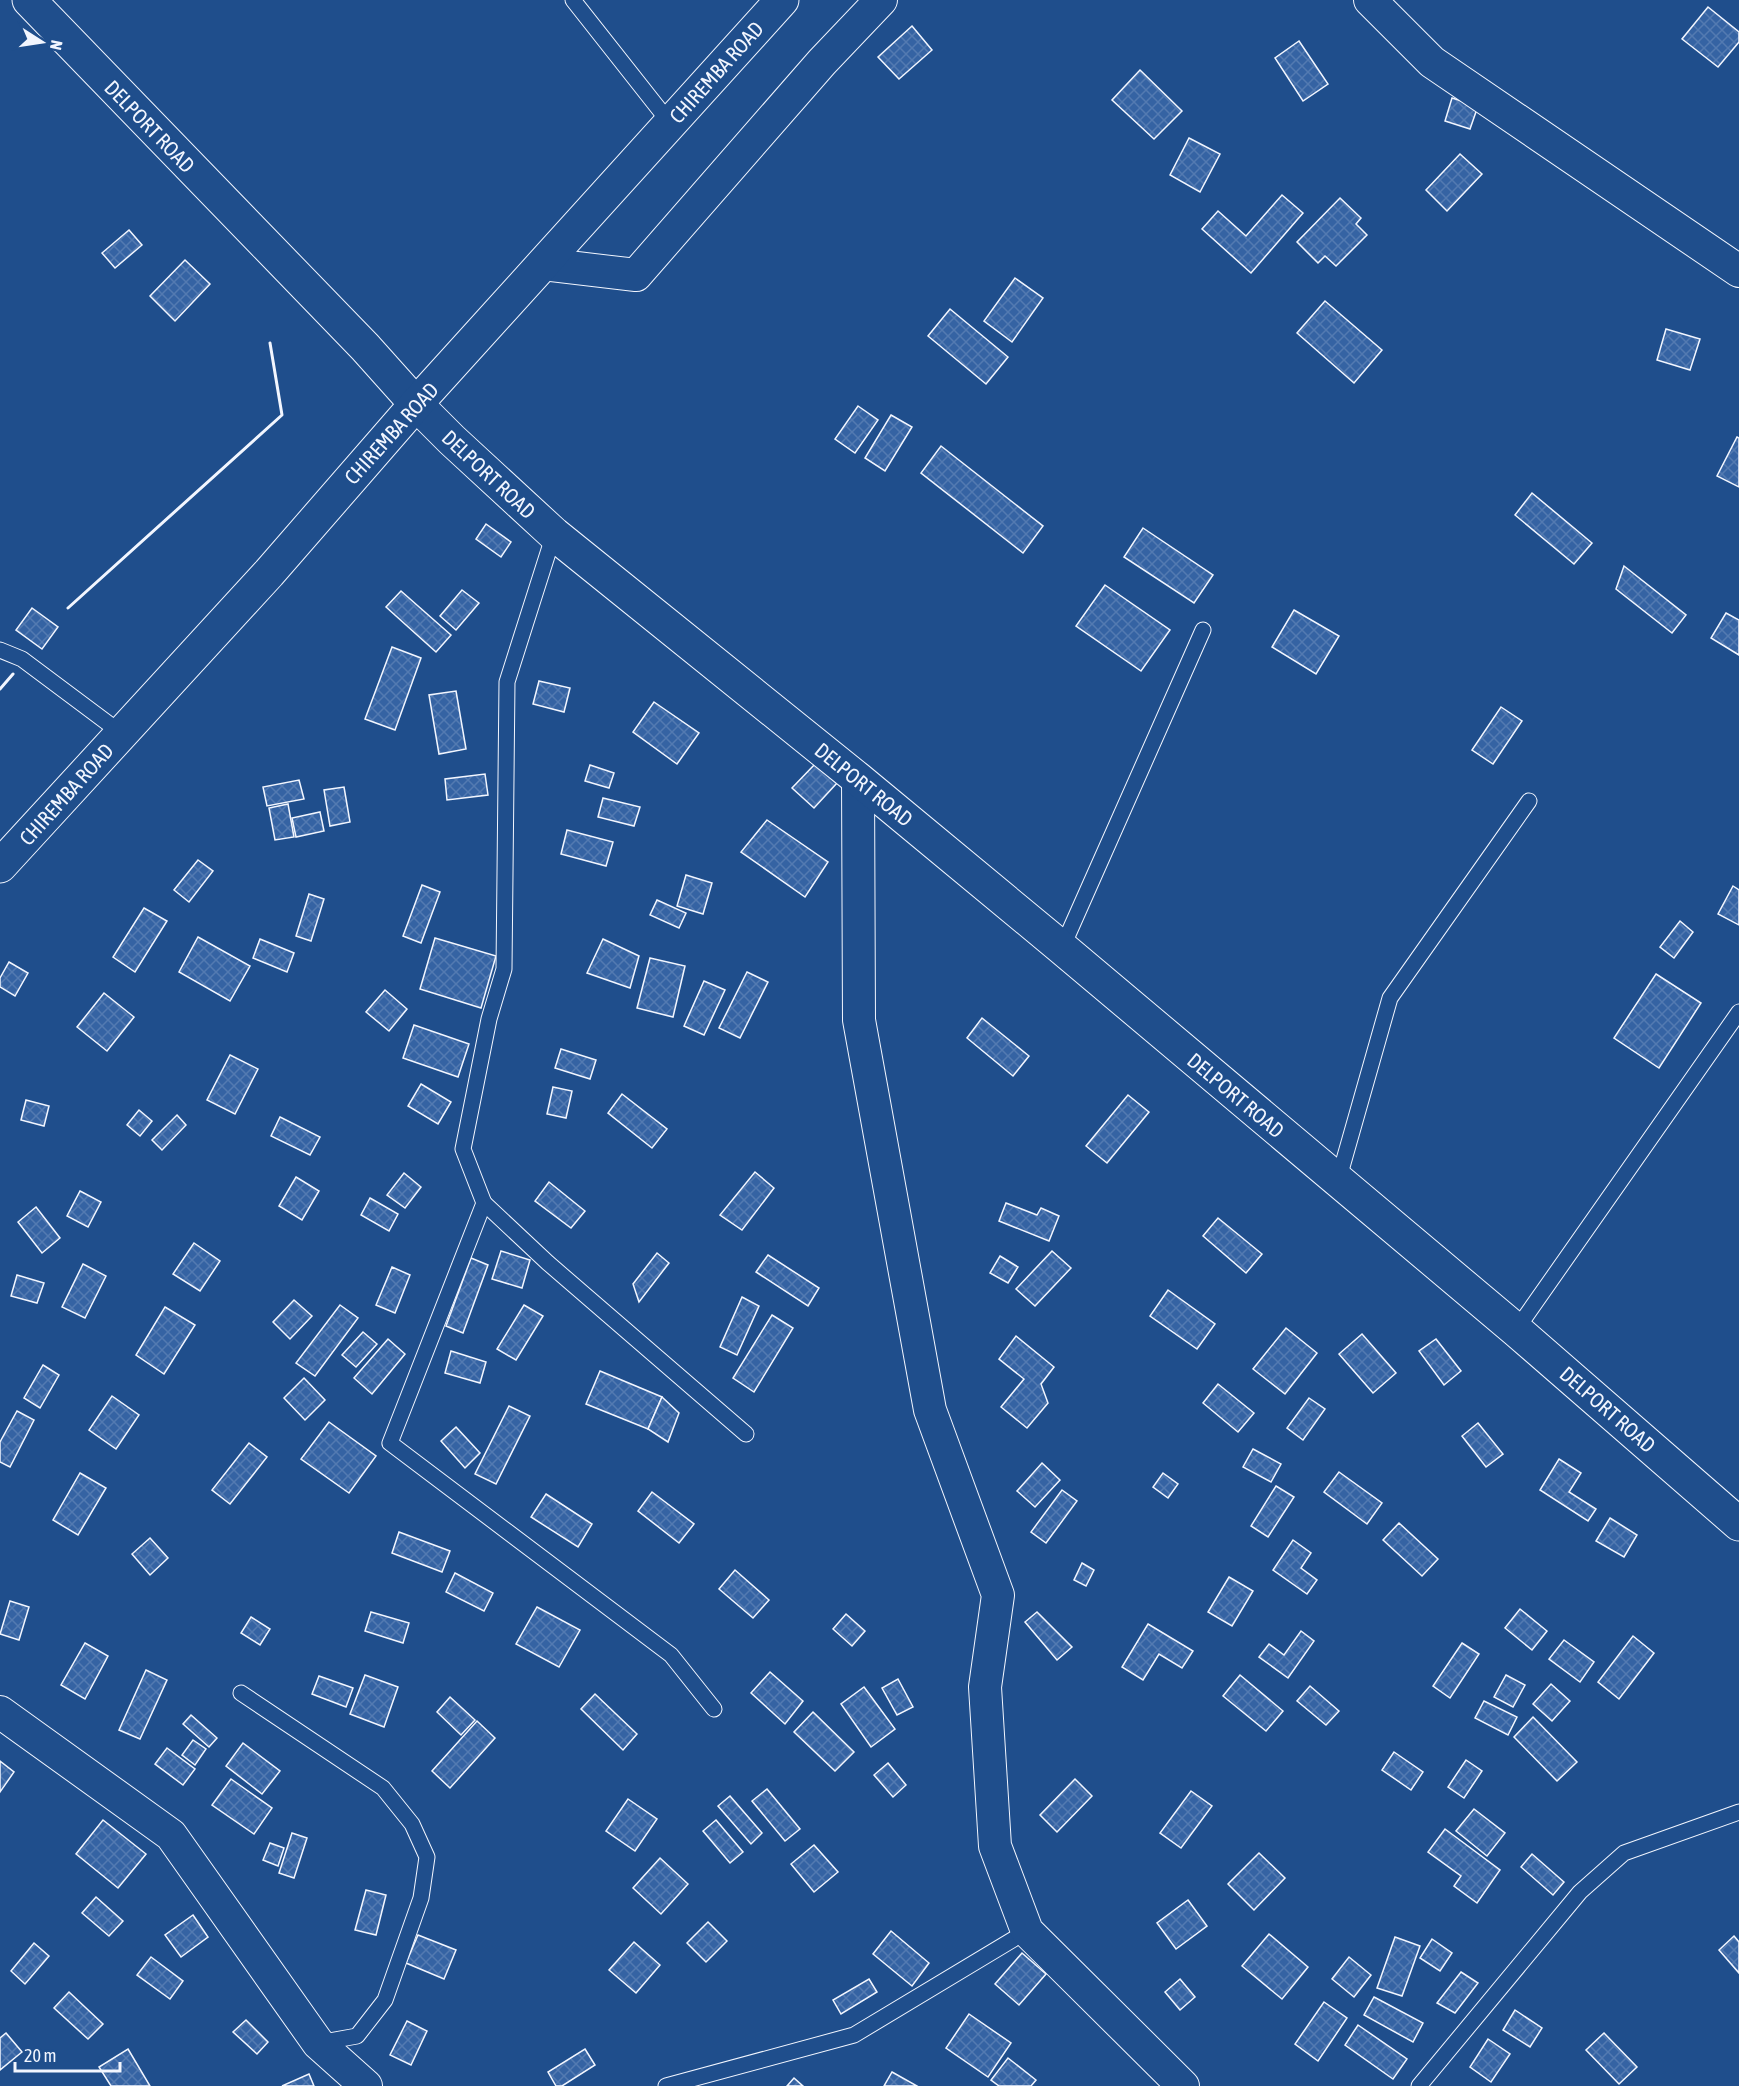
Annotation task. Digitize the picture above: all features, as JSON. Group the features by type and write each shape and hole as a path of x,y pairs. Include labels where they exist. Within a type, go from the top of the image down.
{"street":[{"name":"DELPORT ROAD","path":"30,0 365,347 416,404 554,534 858,779 1062,948 1516,1330 1739,1524"},
{"name":"CHIREMBA ROAD","path":"0,866 269,573 416,404 782,0"},
{"path":"543,264 636,275 822,62 881,0"},
{"path":"1370,0 1432,62 1739,271"},
{"path":"858,779 859,1020 930,1410 998,1595 985,1687 995,1846 1027,1931 1183,2086"},
{"path":"0,1712 171,1834 318,2043 366,2086"}],"lane":[{"path":"573,0 670,123"},
{"path":"554,534 507,682 504,969 489,1019 463,1149 484,1203 548,1263 746,1434"},
{"path":"1062,948 1203,630"},
{"path":"0,650 22,659 121,733"},
{"path":"1338,1181 1390,998 1529,801"},
{"path":"1516,1330 1739,1012"},
{"path":"484,1203 390,1443 671,1655 714,1709"},
{"path":"242,1694 383,1788 412,1824 427,1857 421,1898 385,2000 357,2036 318,2043"},
{"path":"1419,2086 1580,1892 1624,1853 1739,1812"},
{"path":"666,2086 854,2035 1027,1931"}],"building":[{"path":"1708,7 1739,32 1739,42 1718,67 1682,39"},
{"path":"912,26 932,50 899,79 878,57"},
{"path":"1299,41 1328,84 1303,101 1275,58"},
{"path":"1140,70 1182,111 1154,139 1112,100"},
{"path":"1452,98 1478,106 1470,129 1445,121"},
{"path":"1189,138 1220,154 1200,192 1170,175"},
{"path":"1460,154 1482,174 1447,211 1426,190"},
{"path":"1282,195 1303,213 1251,273 1202,229 1218,211 1246,236"},
{"path":"1340,198 1361,218 1356,224 1367,235 1336,266 1325,256 1318,263 1297,242"},
{"path":"129,230 142,245 115,268 102,253"},
{"path":"185,260 210,284 175,321 150,296"},
{"path":"1015,278 1043,298 1012,342 984,321"},
{"path":"1325,301 1382,350 1354,383 1297,333"},
{"path":"950,309 1008,357 986,384 928,336"},
{"path":"1666,329 1700,339 1690,370 1657,360"},
{"path":"858,406 878,420 855,453 835,439"},
{"path":"891,415 912,427 885,471 865,458"},
{"path":"1737,437 1739,438 1739,487 1717,476"},
{"path":"941,446 1043,526 1023,553 921,473"},
{"path":"1532,493 1592,543 1574,564 1515,515"},
{"path":"486,524 511,542 501,557 476,539"},
{"path":"1143,528 1213,575 1194,603 1124,557"},
{"path":"1624,566 1686,615 1672,633 1616,589"},
{"path":"1105,585 1170,630 1141,671 1076,626"},
{"path":"462,590 479,603 456,630 440,616"},
{"path":"401,591 451,635 436,652 386,607"},
{"path":"32,608 58,627 42,649 16,630"},
{"path":"1294,610 1339,636 1316,674 1272,647"},
{"path":"1726,613 1739,620 1739,655 1711,638"},
{"path":"392,647 421,658 395,730 365,719"},
{"path":"539,681 570,688 564,712 533,704"},
{"path":"456,691 466,749 439,754 429,695"},
{"path":"654,702 699,733 677,764 633,732"},
{"path":"1501,707 1522,721 1493,764 1472,750"},
{"path":"816,763 837,783 814,808 792,788"},
{"path":"590,765 614,773 609,788 585,781"},
{"path":"485,774 488,795 447,800 445,779"},
{"path":"299,780 304,799 267,806 263,787"},
{"path":"344,787 350,822 330,826 324,790"},
{"path":"603,798 640,807 634,826 598,817"},
{"path":"288,804 294,837 275,840 269,808"},
{"path":"320,812 324,831 296,837 292,818"},
{"path":"767,820 828,862 805,897 741,852"},
{"path":"567,830 613,842 606,866 561,854"},
{"path":"198,860 213,871 189,902 174,890"},
{"path":"686,875 712,883 703,914 677,906"},
{"path":"422,885 440,892 421,943 403,936"},
{"path":"1733,886 1739,890 1739,925 1718,914"},
{"path":"309,894 324,899 311,941 296,936"},
{"path":"657,900 686,913 679,928 650,915"},
{"path":"144,908 167,921 135,972 113,957"},
{"path":"1680,921 1693,932 1674,958 1660,947"},
{"path":"198,937 250,966 230,1001 179,972"},
{"path":"435,938 496,956 481,1008 420,989"},
{"path":"260,939 294,953 287,972 253,958"},
{"path":"603,939 639,956 630,988 587,973"},
{"path":"650,958 685,966 673,1017 637,1008"},
{"path":"9,962 28,973 15,996 0,987 0,978"},
{"path":"747,972 768,982 740,1038 719,1028"},
{"path":"1656,974 1701,1003 1659,1068 1614,1038"},
{"path":"704,981 725,990 704,1035 684,1026"},
{"path":"385,990 407,1009 389,1031 366,1012"},
{"path":"104,993 134,1017 107,1051 77,1027"},
{"path":"982,1018 1029,1056 1013,1076 967,1038"},
{"path":"414,1025 469,1044 458,1077 403,1058"},
{"path":"561,1049 596,1060 590,1079 555,1068"},
{"path":"230,1055 258,1069 235,1114 207,1100"},
{"path":"421,1084 451,1102 438,1124 408,1106"},
{"path":"553,1087 572,1091 566,1118 547,1114"},
{"path":"622,1094 667,1129 652,1148 608,1113"},
{"path":"1128,1095 1149,1112 1107,1163 1086,1146"},
{"path":"26,1100 49,1106 44,1126 21,1120"},
{"path":"139,1110 152,1121 140,1136 127,1125"},
{"path":"177,1115 186,1125 162,1150 152,1140"},
{"path":"280,1117 320,1137 310,1155 271,1136"},
{"path":"755,1172 774,1188 742,1230 720,1215"},
{"path":"404,1173 421,1187 405,1208 387,1195"},
{"path":"296,1177 319,1191 302,1220 279,1206"},
{"path":"549,1182 585,1211 571,1228 535,1201"},
{"path":"80,1191 101,1202 88,1227 67,1216"},
{"path":"370,1198 398,1214 389,1231 361,1215"},
{"path":"1006,1203 1037,1215 1041,1208 1059,1216 1049,1241 999,1221"},
{"path":"36,1207 60,1238 42,1253 18,1222"},
{"path":"1218,1218 1262,1254 1246,1273 1203,1236"},
{"path":"194,1243 220,1261 200,1291 173,1274"},
{"path":"501,1251 530,1260 522,1288 492,1279"},
{"path":"1052,1251 1071,1268 1035,1306 1016,1289"},
{"path":"657,1253 669,1263 639,1302 633,1284"},
{"path":"768,1255 819,1288 808,1306 756,1272"},
{"path":"1000,1256 1018,1267 1008,1283 990,1273"},
{"path":"471,1258 488,1265 463,1333 446,1326"},
{"path":"83,1264 106,1276 85,1318 62,1307"},
{"path":"392,1267 410,1275 395,1313 376,1305"},
{"path":"17,1275 44,1283 37,1303 11,1296"},
{"path":"1168,1290 1215,1324 1197,1349 1150,1316"},
{"path":"742,1297 759,1306 737,1355 720,1347"},
{"path":"294,1300 312,1316 290,1339 273,1322"},
{"path":"340,1305 358,1318 315,1376 296,1363"},
{"path":"524,1305 543,1316 516,1360 497,1349"},
{"path":"165,1307 195,1325 164,1374 136,1355"},
{"path":"772,1315 793,1328 754,1392 733,1378"},
{"path":"1286,1328 1317,1353 1285,1394 1253,1369"},
{"path":"363,1332 377,1344 356,1367 342,1355"},
{"path":"1362,1334 1396,1373 1373,1393 1339,1354"},
{"path":"1016,1336 1054,1367 1041,1384 1048,1403 1027,1428 1001,1407 1024,1379 999,1359"},
{"path":"388,1339 405,1354 372,1394 354,1378"},
{"path":"1436,1339 1461,1371 1444,1385 1419,1351"},
{"path":"451,1351 486,1362 480,1383 445,1373"},
{"path":"43,1365 59,1375 40,1408 24,1398"},
{"path":"600,1371 662,1397 648,1429 586,1404"},
{"path":"304,1378 325,1400 305,1420 284,1398"},
{"path":"1218,1384 1254,1413 1238,1432 1203,1403"},
{"path":"112,1396 139,1415 116,1449 89,1430"},
{"path":"662,1397 679,1413 668,1442 648,1429"},
{"path":"1309,1398 1325,1409 1303,1440 1287,1428"},
{"path":"509,1406 530,1416 496,1484 475,1474"},
{"path":"17,1411 34,1420 10,1467 0,1462 0,1442"},
{"path":"329,1422 376,1456 349,1493 301,1459"},
{"path":"1478,1423 1503,1454 1486,1467 1462,1436"},
{"path":"456,1427 480,1453 465,1468 441,1441"},
{"path":"249,1443 267,1457 230,1504 212,1490"},
{"path":"1253,1449 1281,1464 1271,1482 1243,1467"},
{"path":"1559,1459 1581,1473 1569,1492 1596,1509 1588,1521 1540,1490"},
{"path":"1042,1463 1060,1480 1035,1507 1017,1491"},
{"path":"1339,1472 1382,1503 1367,1524 1324,1492"},
{"path":"80,1473 106,1488 78,1535 53,1520"},
{"path":"1163,1473 1178,1484 1168,1498 1153,1487"},
{"path":"1276,1486 1294,1497 1268,1537 1251,1526"},
{"path":"1062,1490 1077,1501 1046,1543 1031,1532"},
{"path":"652,1492 694,1524 679,1543 638,1511"},
{"path":"546,1494 592,1524 578,1547 531,1517"},
{"path":"1610,1518 1637,1535 1624,1557 1596,1541"},
{"path":"1399,1523 1438,1559 1422,1576 1383,1540"},
{"path":"399,1532 450,1551 442,1572 392,1553"},
{"path":"150,1538 168,1558 150,1575 132,1554"},
{"path":"1293,1540 1311,1553 1301,1568 1317,1580 1307,1594 1273,1570"},
{"path":"1082,1563 1094,1570 1086,1586 1074,1580"},
{"path":"735,1570 769,1600 753,1618 719,1589"},
{"path":"455,1573 493,1593 484,1611 446,1592"},
{"path":"1229,1577 1253,1591 1232,1626 1208,1612"},
{"path":"10,1601 29,1607 19,1640 0,1634"},
{"path":"537,1607 580,1630 559,1667 516,1644"},
{"path":"1520,1609 1547,1631 1532,1650 1505,1628"},
{"path":"371,1612 409,1623 403,1643 365,1631"},
{"path":"1037,1612 1072,1647 1057,1660 1025,1622"},
{"path":"846,1614 865,1631 852,1646 833,1629"},
{"path":"251,1617 270,1629 260,1645 241,1633"},
{"path":"1148,1624 1193,1651 1182,1668 1159,1654 1143,1680 1122,1667"},
{"path":"1301,1631 1314,1641 1288,1678 1259,1657 1269,1644 1284,1655"},
{"path":"1633,1636 1654,1653 1619,1699 1598,1682"},
{"path":"1564,1640 1594,1662 1580,1682 1549,1659"},
{"path":"85,1643 108,1656 85,1699 61,1685"},
{"path":"1462,1643 1479,1654 1450,1698 1433,1686"},
{"path":"146,1670 167,1680 140,1739 119,1730"},
{"path":"770,1672 803,1701 785,1724 751,1693"},
{"path":"365,1675 398,1687 384,1727 350,1714"},
{"path":"1240,1675 1283,1711 1266,1731 1223,1696"},
{"path":"1506,1675 1525,1685 1513,1707 1494,1697"},
{"path":"319,1676 353,1688 346,1707 312,1694"},
{"path":"898,1679 913,1707 897,1715 882,1688"},
{"path":"1551,1684 1570,1701 1552,1721 1533,1704"},
{"path":"1310,1686 1339,1711 1326,1725 1297,1701"},
{"path":"864,1687 895,1729 871,1747 841,1704"},
{"path":"595,1694 637,1734 623,1750 581,1709"},
{"path":"450,1697 475,1720 461,1735 437,1712"},
{"path":"1484,1701 1517,1717 1508,1735 1475,1718"},
{"path":"813,1712 854,1752 835,1771 794,1732"},
{"path":"191,1715 217,1738 209,1747 183,1724"},
{"path":"1533,1717 1577,1762 1557,1781 1514,1737"},
{"path":"477,1721 495,1738 450,1788 432,1771"},
{"path":"193,1740 206,1749 195,1765 182,1755"},
{"path":"243,1743 280,1771 262,1794 226,1766"},
{"path":"167,1748 195,1769 183,1785 155,1764"},
{"path":"1394,1752 1423,1772 1411,1790 1382,1770"},
{"path":"1466,1760 1482,1771 1464,1798 1448,1787"},
{"path":"0,1761 14,1772 0,1792"},
{"path":"888,1763 906,1785 893,1797 874,1775"},
{"path":"231,1779 272,1808 254,1834 212,1805"},
{"path":"1075,1779 1092,1796 1057,1832 1040,1815"},
{"path":"767,1789 800,1829 785,1841 752,1801"},
{"path":"1191,1791 1212,1806 1181,1848 1160,1833"},
{"path":"730,1796 762,1833 751,1844 718,1806"},
{"path":"628,1799 657,1819 635,1851 606,1831"},
{"path":"1474,1809 1505,1833 1487,1856 1456,1831"},
{"path":"103,1820 146,1854 118,1888 76,1854"},
{"path":"716,1820 743,1852 730,1863 703,1831"},
{"path":"1445,1829 1500,1870 1477,1903 1454,1886 1461,1876 1428,1852"},
{"path":"292,1833 307,1838 294,1878 279,1873"},
{"path":"270,1843 284,1848 278,1866 263,1860"},
{"path":"814,1845 838,1872 814,1892 791,1864"},
{"path":"1259,1853 1285,1878 1254,1910 1228,1884"},
{"path":"1532,1854 1564,1882 1553,1895 1521,1867"},
{"path":"660,1858 688,1884 661,1914 633,1888"},
{"path":"366,1890 386,1895 376,1935 355,1930"},
{"path":"96,1897 123,1921 109,1936 82,1913"},
{"path":"1188,1900 1207,1926 1176,1949 1157,1923"},
{"path":"193,1915 208,1937 181,1957 165,1935"},
{"path":"708,1922 727,1941 706,1962 687,1943"},
{"path":"891,1931 929,1963 912,1986 873,1954"},
{"path":"1269,1934 1308,1967 1282,1999 1242,1966"},
{"path":"418,1935 456,1950 444,1979 406,1963"},
{"path":"1734,1936 1739,1942 1739,1973 1719,1950"},
{"path":"1395,1937 1420,1946 1402,1996 1377,1988"},
{"path":"1432,1939 1452,1953 1440,1971 1420,1958"},
{"path":"634,1942 660,1965 636,1993 609,1970"},
{"path":"34,1943 49,1956 25,1984 11,1971"},
{"path":"1022,1953 1046,1974 1019,2005 995,1984"},
{"path":"151,1957 183,1981 170,1999 137,1975"},
{"path":"1349,1957 1371,1975 1354,1997 1332,1979"},
{"path":"1461,1972 1478,1983 1455,2013 1437,2003"},
{"path":"869,1979 877,1992 841,2014 833,2000"},
{"path":"1180,1979 1195,1997 1180,2010 1165,1992"},
{"path":"69,1992 103,2024 88,2039 54,2008"},
{"path":"1374,1997 1423,2023 1413,2042 1364,2015"},
{"path":"1324,2002 1347,2018 1318,2061 1295,2044"},
{"path":"1515,2010 1542,2028 1530,2047 1503,2030"},
{"path":"969,2014 1011,2043 988,2077 946,2048"},
{"path":"246,2020 268,2042 257,2054 233,2032"},
{"path":"407,2021 427,2031 411,2065 390,2055"},
{"path":"1358,2025 1407,2059 1393,2079 1345,2045"},
{"path":"6,2033 22,2052 0,2070 0,2038"},
{"path":"1604,2033 1637,2067 1619,2084 1586,2050"},
{"path":"1488,2039 1510,2054 1491,2082 1470,2067"},
{"path":"128,2049 150,2086 111,2086 99,2067"},
{"path":"585,2049 595,2065 562,2086 556,2086 548,2072"},
{"path":"1008,2058 1036,2080 1031,2086 999,2086 991,2080"},
{"path":"892,2072 917,2086 884,2086"},
{"path":"309,2074 314,2086 282,2086"},
{"path":"794,2078 803,2086 787,2086"}],"wall":[{"path":"68,608 282,415 270,343"},
{"path":"0,689 13,674"}]}
